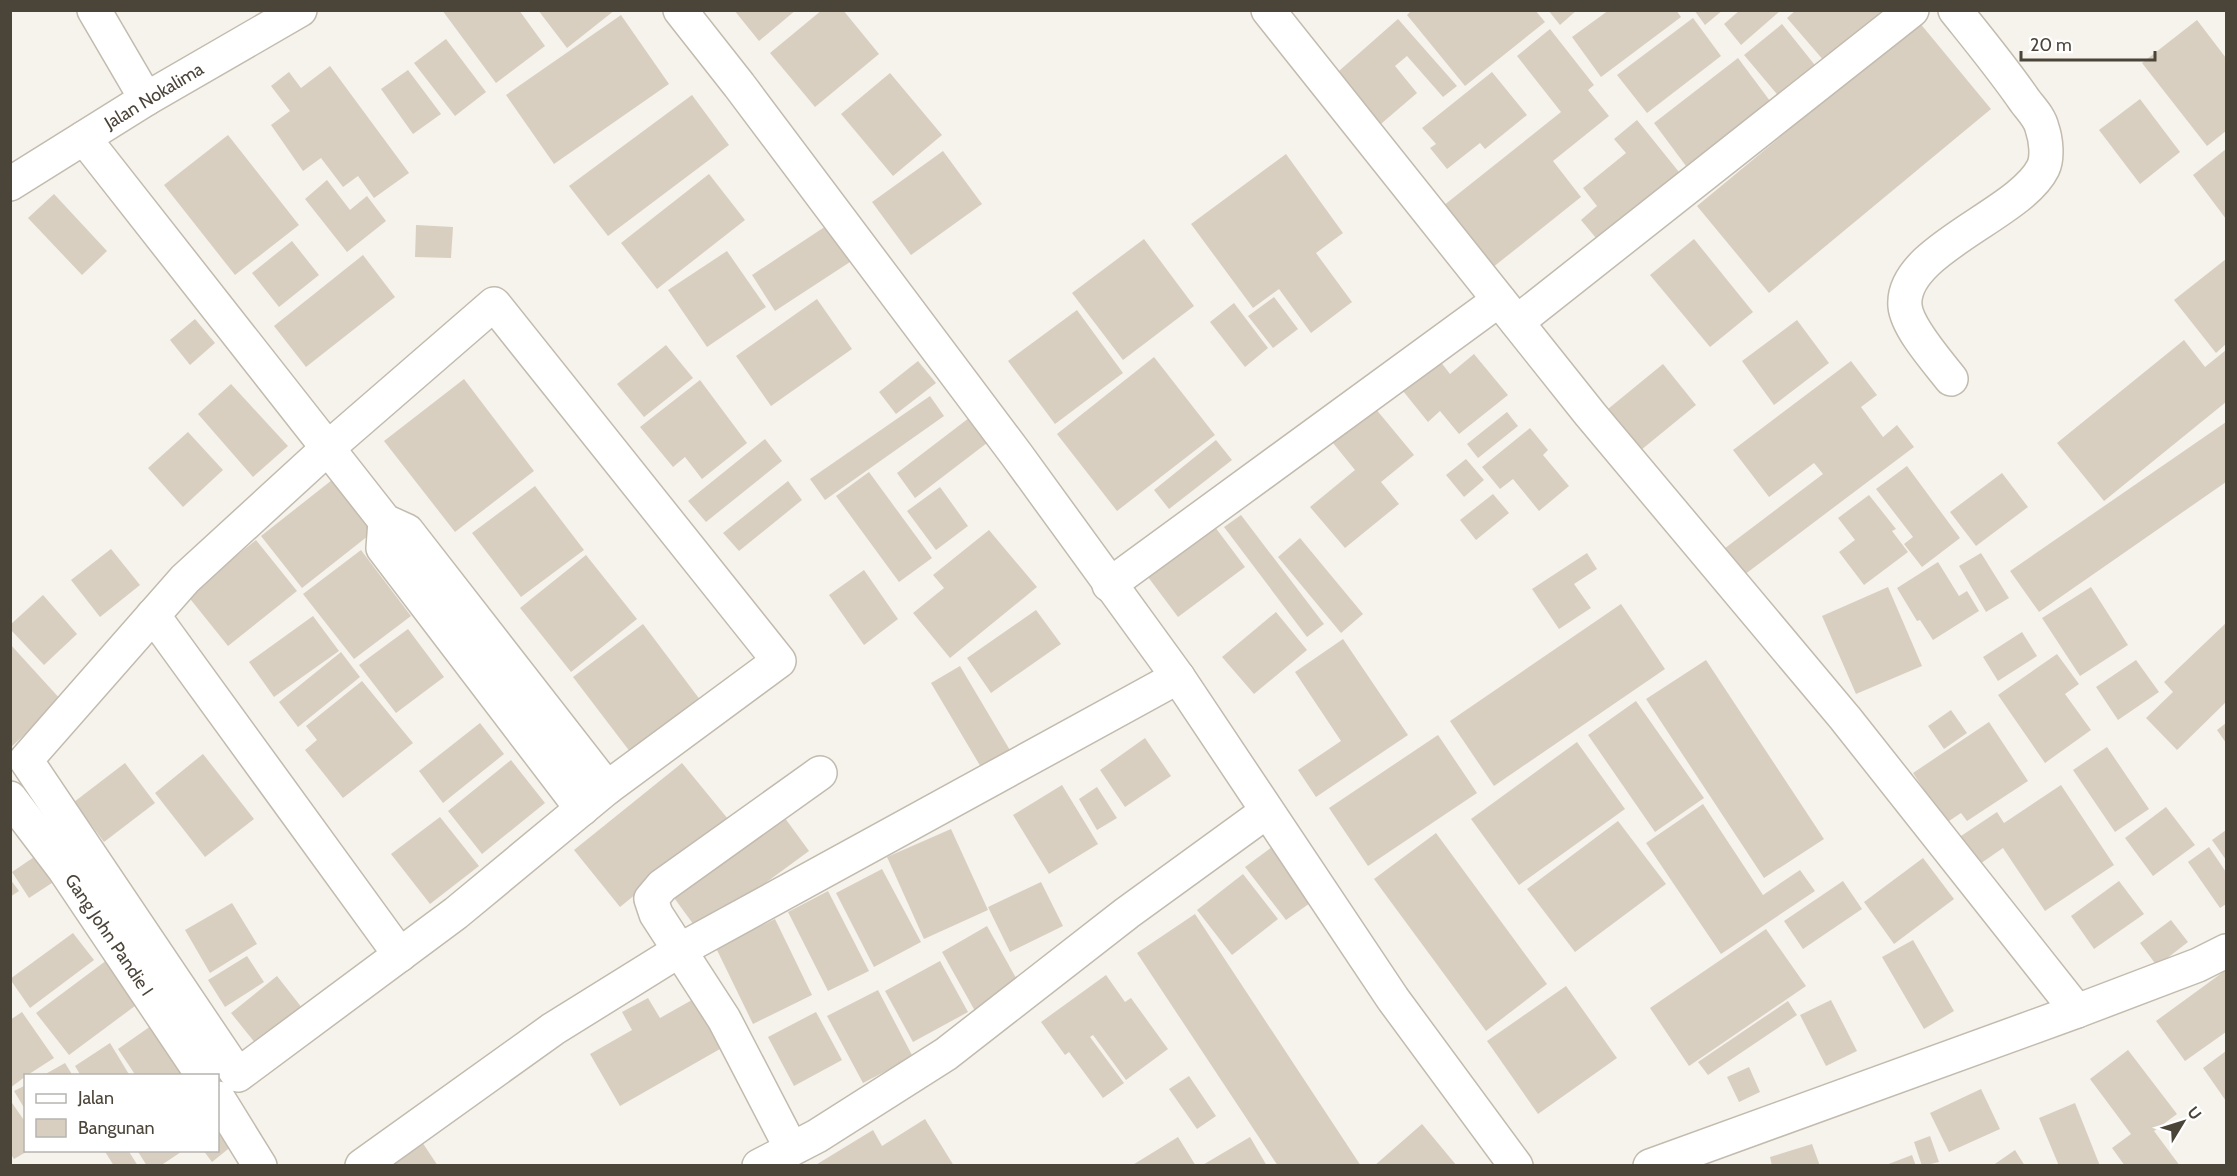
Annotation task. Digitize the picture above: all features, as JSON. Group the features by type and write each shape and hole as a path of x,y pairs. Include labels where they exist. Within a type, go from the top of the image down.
{"street":[{"path":"94,10 146,99"},
{"name":"Jalan Nokalima","path":"10,184 146,99 300,10"},
{"path":"680,10 1002,435 1178,677 1393,999 1516,1166"},
{"path":"1268,10 1508,311 1845,718 2077,1011"},
{"path":"1109,585 1508,311 1912,10"},
{"path":"1951,379 1915,329 1905,306 1911,280 1930,258 2030,187 2044,167 2046,150 2042,126 2005,72 1955,10"},
{"path":"84,138 385,521 407,531 607,788"},
{"path":"494,304 779,661 607,788 456,913 238,1075 26,760 185,579 329,447 494,304"},
{"path":"385,521 383,548 582,809"},
{"path":"153,615 400,955"},
{"path":"362,1166 553,1029 680,950 1178,677"},
{"path":"791,1148 724,1019 656,914 651,899 662,886 820,773"},
{"name":"Gang John Pandie I","path":"10,798 64,869 202,1074"},
{"path":"759,1166 817,1136 946,1054 1127,913 1266,812"},
{"path":"1650,1166 2077,1011 2198,965 2226,951"},
{"path":"219,1100 260,1166"}],"building":[{"path":"442,10 519,10 545,46 496,83"},
{"path":"538,10 615,10 567,48"},
{"path":"734,10 796,10 759,41"},
{"path":"822,10 843,10 879,54 815,107 770,53"},
{"path":"1412,10 1535,10 1545,22 1465,86 1407,15"},
{"path":"1548,10 1577,10 1560,25"},
{"path":"1609,10 1676,10 1681,17 1601,77 1572,37"},
{"path":"1694,10 1723,10 1705,25"},
{"path":"1740,10 1781,10 1741,45 1724,24"},
{"path":"1796,10 1886,10 1825,62 1787,18"},
{"path":"621,15 669,84 554,164 506,95"},
{"path":"1693,18 1721,56 1647,113 1617,75"},
{"path":"1398,19 1457,86 1443,97 1407,56 1395,66 1417,93 1375,129 1331,78"},
{"path":"2197,20 2226,58 2226,131 2207,146 2142,63"},
{"path":"1919,22 1991,109 1769,293 1697,206"},
{"path":"1782,24 1818,69 1781,99 1744,55"},
{"path":"1550,29 1594,85 1588,90 1609,116 1553,161 1581,197 1492,268 1443,206 1561,112 1517,56"},
{"path":"446,39 486,92 455,116 414,63"},
{"path":"1738,58 1770,101 1686,166 1654,123"},
{"path":"330,66 409,173 374,198 358,176 343,187 321,158 303,171 271,125 290,111 271,86 289,72 301,88"},
{"path":"408,70 441,114 413,134 381,89"},
{"path":"1492,72 1527,115 1485,149 1480,143 1447,169 1430,148 1436,144 1422,128"},
{"path":"890,73 942,135 893,176 841,114"},
{"path":"692,95 729,145 608,236 569,186"},
{"path":"2140,99 2180,152 2140,184 2099,130"},
{"path":"1637,120 1683,177 1601,244 1581,220 1597,206 1583,188 1626,153 1614,139"},
{"path":"228,135 299,225 235,275 164,185"},
{"path":"2226,149 2226,219 2193,175"},
{"path":"943,151 982,204 911,255 872,202"},
{"path":"1286,154 1343,233 1316,253 1352,302 1311,333 1279,289 1253,308 1191,224"},
{"path":"709,174 745,220 657,289 621,243"},
{"path":"327,180 350,210 367,196 386,221 347,252 305,199"},
{"path":"54,194 107,251 82,275 28,218"},
{"path":"416,225 453,227 451,258 415,257"},
{"path":"826,226 850,262 775,311 752,275"},
{"path":"1144,239 1194,306 1123,360 1072,293"},
{"path":"1694,239 1753,312 1710,347 1650,275"},
{"path":"292,241 319,275 279,307 252,273"},
{"path":"727,251 766,307 707,347 668,290"},
{"path":"363,255 395,297 306,367 274,326"},
{"path":"2226,259 2226,344 2216,353 2174,300"},
{"path":"1274,297 1298,329 1273,348 1248,316"},
{"path":"817,299 852,349 771,406 736,356"},
{"path":"1234,303 1268,348 1245,367 1210,322"},
{"path":"1077,310 1123,373 1055,424 1008,361"},
{"path":"195,319 215,343 190,365 170,340"},
{"path":"1797,320 1829,363 1774,405 1742,361"},
{"path":"2184,340 2205,367 2226,350 2226,402 2104,501 2057,443"},
{"path":"666,345 693,378 644,417 617,384"},
{"path":"1474,354 1508,395 1459,434 1440,411 1428,422 1403,391 1440,361 1450,374"},
{"path":"1154,357 1215,435 1117,511 1057,434"},
{"path":"918,361 936,383 896,414 879,392"},
{"path":"1851,361 1877,395 1861,407 1883,437 1897,425 1914,447 1736,581 1716,555 1823,474 1814,463 1769,497 1733,450"},
{"path":"1663,364 1696,405 1641,450 1608,409"},
{"path":"464,379 534,471 455,532 384,441"},
{"path":"700,380 747,443 702,479 685,457 673,467 640,427"},
{"path":"231,384 288,446 253,477 198,414"},
{"path":"930,396 944,416 825,500 810,479"},
{"path":"1375,408 1414,455 1381,482 1399,504 1345,548 1310,507 1355,470 1333,443"},
{"path":"1507,412 1518,426 1478,458 1467,444"},
{"path":"969,418 987,443 915,498 897,473"},
{"path":"2226,422 2226,482 2039,612 2010,571"},
{"path":"1530,428 1548,450 1543,455 1569,486 1539,511 1513,479 1500,489 1482,467"},
{"path":"188,432 223,470 183,507 148,468"},
{"path":"765,439 782,461 706,522 688,501"},
{"path":"1216,440 1232,460 1169,509 1154,490"},
{"path":"1466,459 1484,480 1464,497 1446,475"},
{"path":"1907,466 1960,538 1922,567 1904,544 1913,537 1876,489"},
{"path":"869,472 932,558 899,582 836,496"},
{"path":"2002,473 2028,507 1976,546 1950,512"},
{"path":"332,480 373,532 302,588 261,536"},
{"path":"788,481 802,500 739,551 723,533"},
{"path":"535,486 584,550 521,597 472,533"},
{"path":"940,487 968,526 936,550 907,511"},
{"path":"1493,494 1509,513 1476,540 1460,520"},
{"path":"1869,495 1896,529 1892,531 1908,552 1864,585 1839,552 1855,540 1838,518"},
{"path":"1241,515 1324,624 1307,637 1224,527"},
{"path":"1215,527 1245,567 1178,617 1148,577"},
{"path":"989,530 1037,587 950,658 913,613 944,588 933,575"},
{"path":"1300,538 1363,614 1341,633 1278,557"},
{"path":"256,540 297,591 228,646 187,595"},
{"path":"111,549 140,585 100,617 71,580"},
{"path":"361,550 411,616 354,659 303,594"},
{"path":"1587,553 1597,569 1574,584 1591,608 1559,629 1532,589"},
{"path":"1981,553 2009,598 1986,612 1959,566"},
{"path":"586,555 637,619 571,672 520,608"},
{"path":"1938,562 1959,596 1967,591 1979,611 1933,640 1920,620 1917,621 1897,588"},
{"path":"864,570 898,619 864,645 829,595"},
{"path":"1888,587 1922,666 1856,694 1822,616"},
{"path":"2091,587 2128,645 2080,676 2042,618"},
{"path":"43,595 77,634 44,665 10,629 10,625"},
{"path":"1621,604 1665,669 1494,786 1450,721"},
{"path":"1036,610 1061,644 991,693 967,658"},
{"path":"1276,612 1307,650 1254,694 1222,657"},
{"path":"313,616 339,651 274,697 249,662"},
{"path":"2226,623 2226,702 2177,750 2146,718 2173,692 2164,682"},
{"path":"643,624 704,705 634,757 573,677"},
{"path":"408,629 444,677 396,713 359,665"},
{"path":"2022,632 2037,656 1998,681 1983,657"},
{"path":"1343,639 1408,735 1316,797 1298,770 1341,741 1295,672"},
{"path":"10,644 62,701 10,748"},
{"path":"341,652 360,677 298,727 279,702"},
{"path":"2057,654 2079,684 2065,694 2091,730 2045,763 1998,695"},
{"path":"1706,660 1824,839 1764,878 1646,699"},
{"path":"2136,660 2159,692 2118,720 2096,687"},
{"path":"960,666 1014,757 985,774 931,683"},
{"path":"362,681 413,743 343,798 305,750 317,740 306,726"},
{"path":"1636,701 1704,798 1655,832 1588,735"},
{"path":"1951,710 1967,733 1944,749 1928,726"},
{"path":"1989,722 2028,781 1967,821 1961,813 1946,823 1913,773"},
{"path":"480,723 504,754 443,803 419,771"},
{"path":"2226,723 2226,743 2217,730"},
{"path":"1438,735 1477,793 1368,866 1329,808"},
{"path":"1145,738 1171,776 1125,807 1100,770"},
{"path":"1577,742 1625,809 1519,885 1471,819"},
{"path":"2107,747 2149,809 2115,832 2073,770"},
{"path":"203,754 254,819 205,857 155,793"},
{"path":"511,760 545,803 482,854 448,811"},
{"path":"125,763 155,803 104,842 74,802"},
{"path":"682,763 728,819 620,907 574,850"},
{"path":"1062,785 1098,844 1049,874 1013,815"},
{"path":"2061,785 2114,865 2045,911 2003,848 1977,866 1958,838 1997,812 2004,823"},
{"path":"1097,787 1117,818 1097,830 1079,799"},
{"path":"1703,804 1763,895 1800,870 1815,891 1721,954 1646,843"},
{"path":"2166,807 2195,845 2153,876 2125,838"},
{"path":"782,814 809,851 699,932 672,895"},
{"path":"440,817 479,866 430,904 391,854"},
{"path":"1618,821 1666,884 1575,952 1527,889"},
{"path":"951,829 988,910 924,939 887,857"},
{"path":"2226,830 2226,860 2212,840"},
{"path":"1436,833 1547,984 1486,1031 1374,879"},
{"path":"1272,847 1313,901 1286,920 1245,867"},
{"path":"2209,847 2226,872 2226,904 2220,908 2188,862"},
{"path":"40,853 58,879 29,898 12,872"},
{"path":"1923,858 1954,899 1894,944 1864,902"},
{"path":"882,869 921,942 874,967 836,893"},
{"path":"1243,874 1278,919 1232,955 1197,910"},
{"path":"10,879 19,891 10,897"},
{"path":"1843,881 1862,909 1803,949 1784,921"},
{"path":"2119,881 2144,914 2094,949 2071,916"},
{"path":"1041,882 1063,926 1010,952 988,907"},
{"path":"828,891 869,971 828,991 788,912"},
{"path":"232,903 257,944 210,973 185,930"},
{"path":"1195,914 1361,1166 1278,1166 1137,953"},
{"path":"775,919 812,995 753,1024 716,948"},
{"path":"2171,920 2188,942 2157,966 2140,943"},
{"path":"987,926 1020,985 975,1011 942,952"},
{"path":"1766,929 1806,986 1689,1066 1650,1008"},
{"path":"73,933 94,960 30,1008 10,979"},
{"path":"1913,940 1954,1011 1924,1029 1882,957"},
{"path":"247,956 264,982 225,1007 208,980"},
{"path":"111,957 143,1000 69,1055 36,1013"},
{"path":"940,961 968,1012 913,1042 885,991"},
{"path":"2226,970 2226,1032 2185,1061 2156,1021"},
{"path":"1106,975 1125,1002 1131,998 1168,1049 1126,1080 1093,1035 1090,1037 1124,1083 1103,1098 1069,1052 1065,1055 1041,1022"},
{"path":"277,976 306,1013 260,1049 231,1013"},
{"path":"1566,986 1617,1058 1538,1114 1487,1041"},
{"path":"878,990 913,1057 863,1083 827,1016"},
{"path":"699,996 727,1045 620,1106 590,1054 632,1030 622,1012 648,998 660,1018"},
{"path":"1831,1000 1857,1051 1826,1066 1800,1015"},
{"path":"1788,1001 1797,1015 1708,1075 1698,1062"},
{"path":"22,1012 54,1058 29,1074 24,1074 24,1078 10,1088 10,1020"},
{"path":"816,1012 842,1060 794,1086 768,1037"},
{"path":"158,1021 189,1067 180,1074 135,1074 118,1049"},
{"path":"110,1043 129,1074 80,1074 75,1066"},
{"path":"2128,1050 2177,1114 2154,1131 2180,1166 2125,1166 2112,1148 2131,1134 2090,1079"},
{"path":"2226,1051 2226,1101 2203,1068"},
{"path":"65,1063 72,1074 46,1074"},
{"path":"1749,1067 1760,1092 1739,1102 1727,1077"},
{"path":"1189,1076 1216,1116 1197,1129 1169,1089"},
{"path":"24,1086 24,1108 14,1091"},
{"path":"1981,1089 2000,1129 1949,1152 1930,1113"},
{"path":"10,1100 24,1120 24,1152 26,1152 14,1159 10,1153"},
{"path":"2075,1103 2100,1166 2059,1166 2039,1118"},
{"path":"219,1114 238,1141 212,1162 204,1152 219,1152"},
{"path":"925,1119 954,1166 814,1166 873,1130 882,1146"},
{"path":"1422,1124 1457,1166 1374,1166"},
{"path":"1930,1136 1939,1162 1922,1166 1914,1142"},
{"path":"1178,1137 1196,1166 1131,1166"},
{"path":"1250,1137 1267,1166 1201,1166"},
{"path":"420,1139 438,1166 381,1166"},
{"path":"1812,1144 1820,1166 1772,1166 1770,1157"},
{"path":"2015,1150 2025,1166 1992,1166"},
{"path":"105,1152 129,1152 138,1166 114,1166"},
{"path":"138,1152 181,1152 160,1166 147,1166"},
{"path":"1912,1155 1916,1166 1886,1166 1886,1165"}]}
